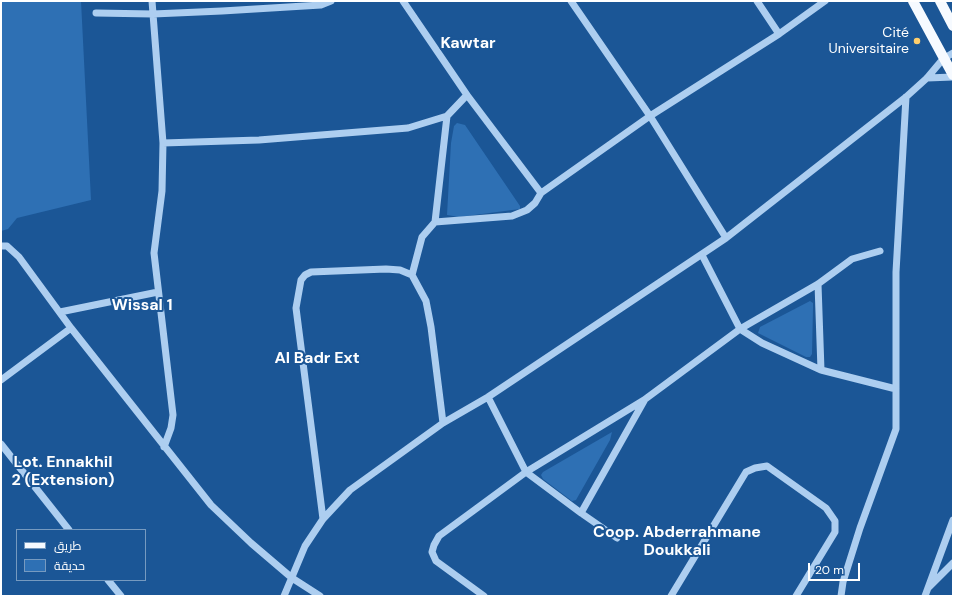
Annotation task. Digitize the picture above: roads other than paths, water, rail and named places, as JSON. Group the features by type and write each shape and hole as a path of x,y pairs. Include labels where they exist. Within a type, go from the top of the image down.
{"main road":[{"path":"913,1 953,76"},
{"path":"940,1 953,26"}],"street":[{"path":"152,1 163,143 162,191 154,253 173,415 171,428 164,447"},
{"path":"96,13 153,14 321,5 331,1"},
{"path":"403,1 468,95 541,192"},
{"path":"571,1 650,116 726,238"},
{"path":"757,1 779,34"},
{"path":"435,222 512,216 527,210 535,203 541,192 650,116 779,34 825,1"},
{"path":"284,596 305,546 322,519 350,490 443,423 488,397 702,256 906,97 927,78 943,59 953,53"},
{"path":"927,78 953,76"},
{"path":"163,143 259,140 364,133 408,128 447,116 468,95"},
{"path":"841,596 843,582 860,528 896,429 896,272 906,97"},
{"path":"412,275 422,237 435,222 447,116"},
{"path":"1,246 7,246 18,257 71,328 211,505 251,543 292,578 320,596"},
{"path":"484,596 436,561 432,552 439,536 526,472 644,400 740,329 818,284 852,259 880,251"},
{"path":"702,256 740,329 762,343 821,370 896,389"},
{"path":"322,519 296,308 301,280 305,275 312,272 386,269 400,270 412,275 426,301 443,423"},
{"path":"818,284 821,370"},
{"path":"60,312 158,292"},
{"path":"1,380 71,328"},
{"path":"488,397 526,472 617,538"},
{"path":"581,513 644,400"},
{"path":"1,444 68,529"},
{"path":"671,596 746,472 755,468 767,466 826,508 835,521 835,532 796,596"},
{"path":"926,593 953,520"},
{"path":"926,593 953,563"},
{"path":"109,581 121,596"}],"place":[{"name":"Cité Universitaire","path":"917,41"}],"district":[{"name":"Kawtar","path":"468,44"},
{"name":"Wissal 1","path":"142,306"},
{"name":"Al Badr Ext","path":"317,359"},
{"name":"Lot. Ennakhil 2 (Extension)","path":"63,472"},
{"name":"Coop. Abderrahmane Doukkali","path":"677,542"}]}
